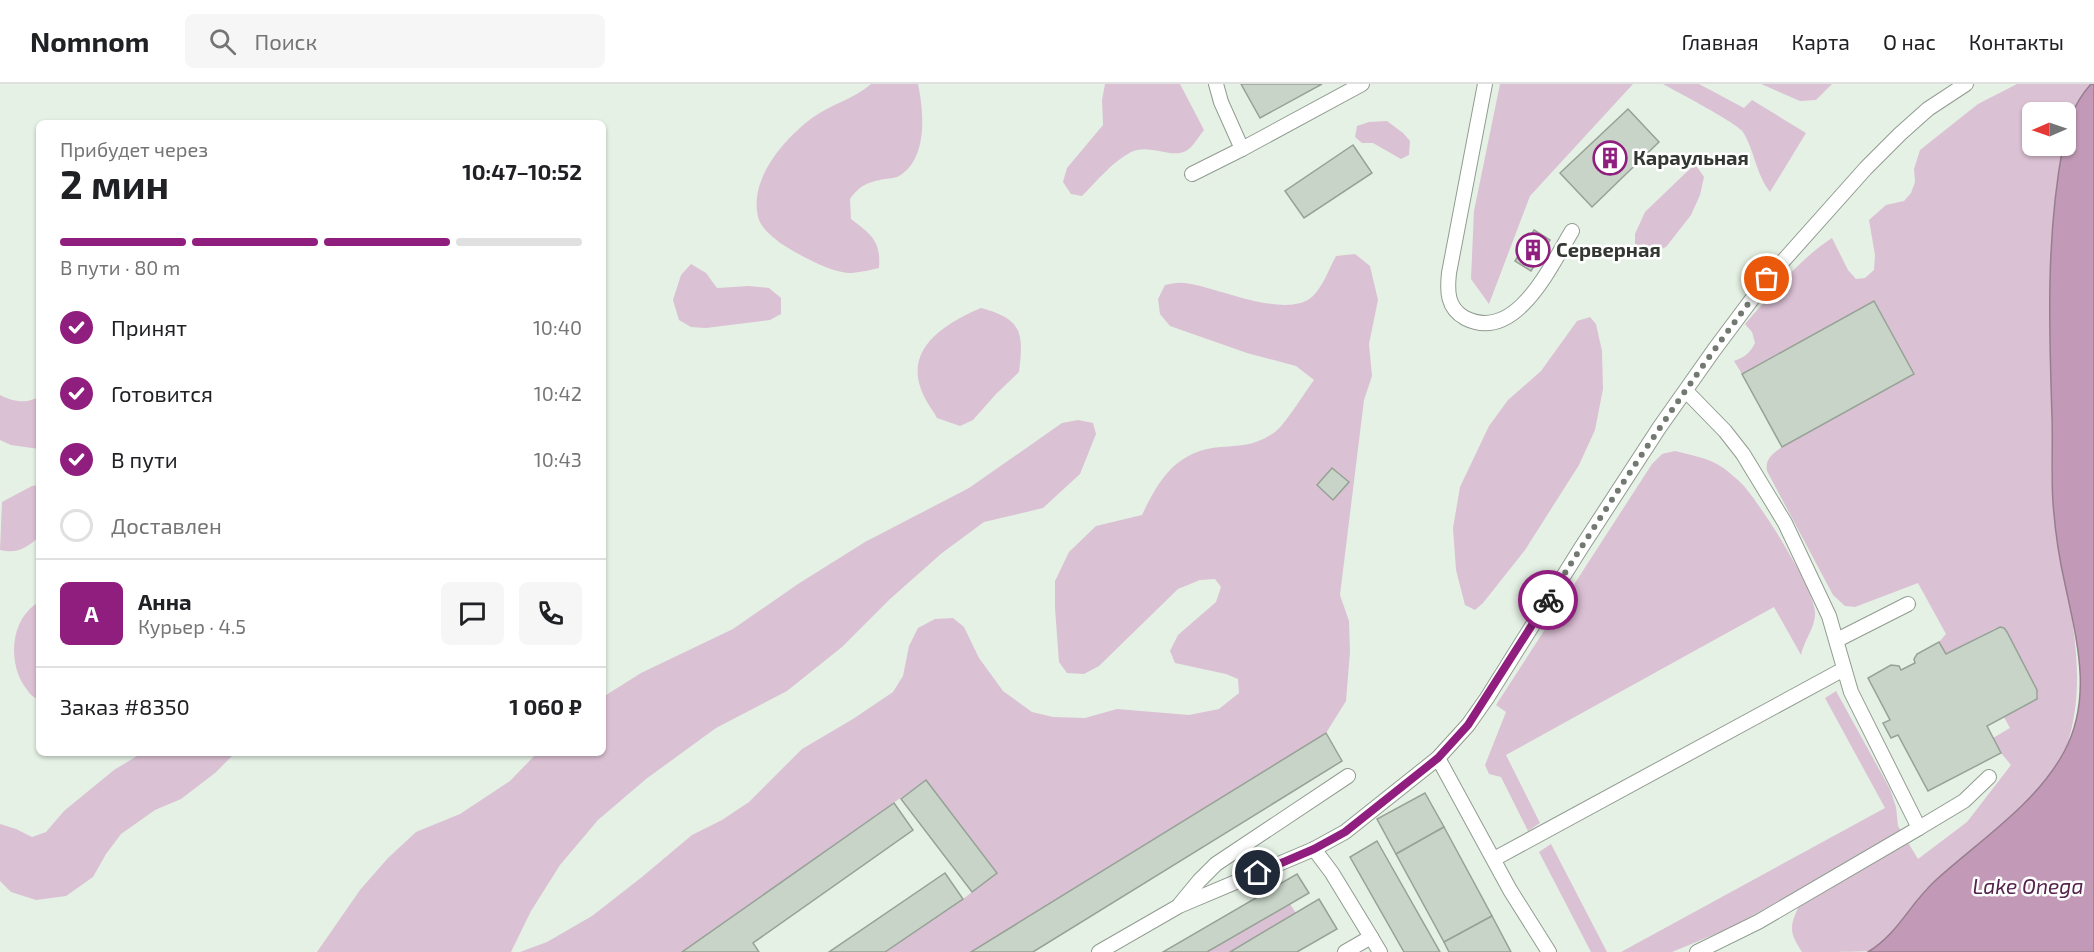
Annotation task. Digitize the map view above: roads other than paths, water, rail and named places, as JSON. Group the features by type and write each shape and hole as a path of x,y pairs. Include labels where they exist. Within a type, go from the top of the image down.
{"lane":[{"path":"1216,84 1221,102 1242,149"},
{"path":"1192,174 1362,84"},
{"path":"1485,84 1449,273 1447,289 1453,309 1463,317 1485,323 1496,322 1509,316 1532,295 1572,231"},
{"path":"1099,952 1179,906 1314,849 1345,832 1438,758 1468,725 1487,698 1581,548 1686,391 1767,279 1866,168 1928,109 1966,84"},
{"path":"1686,391 1725,431 1758,478 1785,523 1821,597 1837,640 1851,692 1918,828"},
{"path":"1837,640 1908,604"},
{"path":"1494,859 1844,669"},
{"path":"1438,758 1549,952"},
{"path":"1179,906 1216,864 1348,776"},
{"path":"1697,952 1758,922 1964,801 1989,777"},
{"path":"1314,849 1332,873 1380,952"},
{"path":"1345,952 1371,937"}],"water":[{"name":"Lake Onega","path":"2091,84 2094,84 2094,952 1868,952 1888,936 1936,880 2023,805 2052,771 2073,732 2078,711 2080,669 2078,648 2059,554 2053,503 2050,281 2054,214 2062,156 2076,156 2076,107"}],"place":[{"name":"Караульная","path":"1610,158"},
{"name":"Серверная","path":"1533,250"}]}
